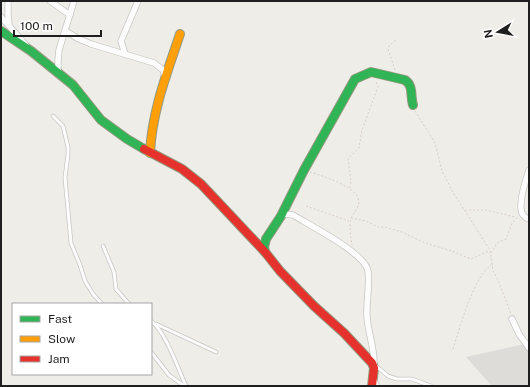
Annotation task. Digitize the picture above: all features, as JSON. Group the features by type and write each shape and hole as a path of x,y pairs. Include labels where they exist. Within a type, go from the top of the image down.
{"street":[{"path":"8,1 10,26"},
{"path":"50,1 70,15"},
{"path":"58,72 59,50 74,1"},
{"path":"125,54 121,42 138,1"},
{"path":"1,17 31,51"},
{"path":"1,31 31,51 73,85 101,120 127,139 150,153 182,169 201,184 265,252 280,271 314,306 344,333 374,366"},
{"path":"66,31 91,44 154,63 163,70 165,76"},
{"path":"150,153 152,121 165,76 171,63 180,34"},
{"path":"265,252 264,246 266,239 285,213 304,170 355,79 371,72 399,78 409,82 412,86 411,100 413,105"},
{"path":"526,218 522,214 521,204 529,170"},
{"path":"285,213 336,240 366,266 368,271 366,314 372,342 374,366 372,386"},
{"path":"512,319 519,334 529,348"}],"lane":[{"path":"53,116 63,126 68,146 68,161 65,178 71,242 88,287 101,303"},
{"path":"103,246 114,272 116,289 128,303"},
{"path":"154,324 216,352"},
{"path":"154,324 169,348 185,386"},
{"path":"152,353 169,375 185,386"},
{"path":"374,366 388,376 396,379 412,379 431,386"},
{"path":"374,377 378,386"}],"path":[{"path":"396,40 389,46 388,49 399,78"},
{"path":"350,188 352,181 348,159 359,148 362,130 378,87 371,72"},
{"path":"413,105 415,112 435,143 442,171 454,194 490,251 493,271 510,310 512,319"},
{"path":"304,170 350,188 357,195 359,202 350,221 351,239 355,255"},
{"path":"306,206 350,221"},
{"path":"465,210 486,210 526,218"},
{"path":"491,254 497,243 507,238 512,223 516,217"},
{"path":"351,218 366,221 378,227 402,232 425,243 459,253 471,259 490,251"},
{"path":"453,349 476,283 482,273 492,264"}],"shaded area":[{"path":"529,343 529,386 492,386 466,357"}],"traffic: fast":[{"path":"1,31 31,51 73,85 101,120 127,139 144,149"},
{"path":"265,252 264,247 266,239 281,216 304,170 355,79 371,72 405,80 411,88 413,105"}],"traffic: slow":[{"path":"150,153 151,137 157,107 180,34"}],"traffic: jam":[{"path":"144,149 182,169 201,184 265,252 280,271 314,306 344,333 372,363 374,368 372,386"}]}
